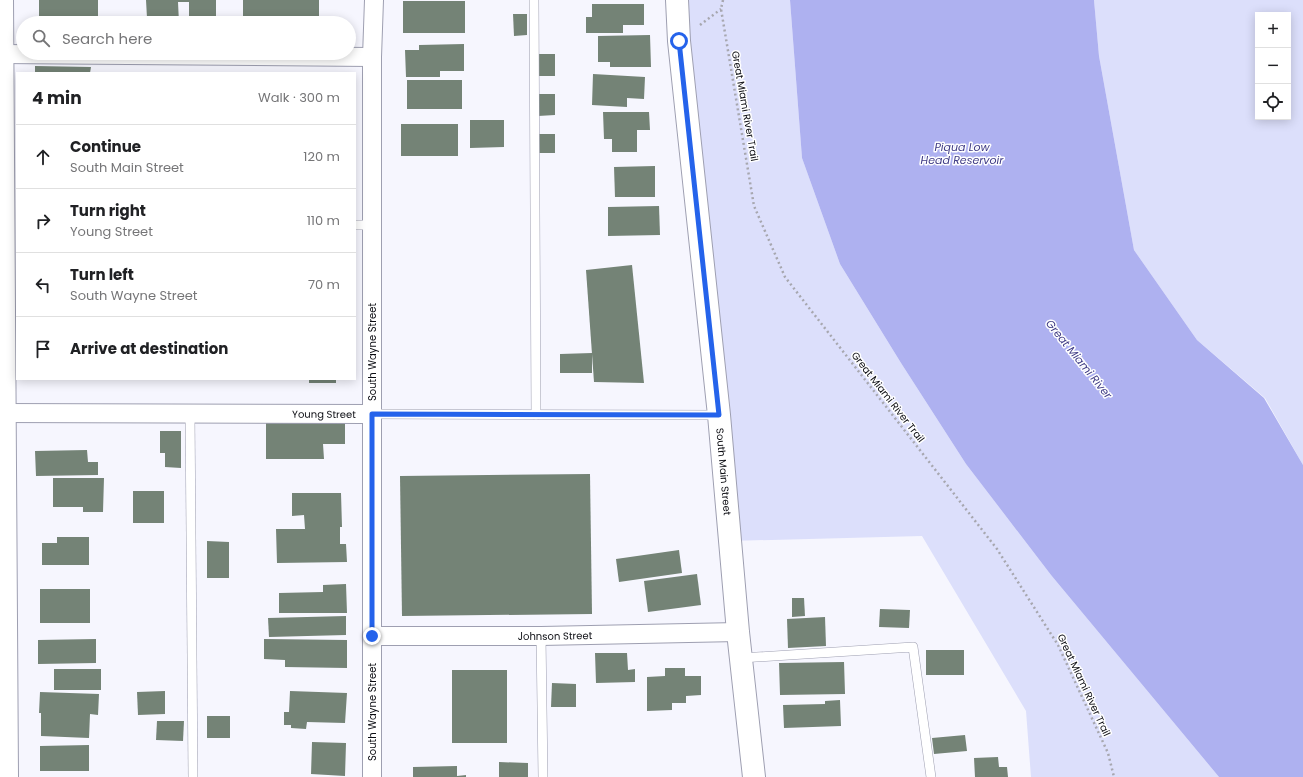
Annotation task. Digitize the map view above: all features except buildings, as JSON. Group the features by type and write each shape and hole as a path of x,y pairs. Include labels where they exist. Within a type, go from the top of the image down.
{"main road":[{"name":"South Main Street","path":"677,0 679,41 719,415 738,632 754,777"}],"street":[{"path":"4,0 3,54 8,225 3,413 9,777"},
{"name":"South Wayne Street","path":"372,777 372,414 364,225 374,0"},
{"path":"3,54 16,54"},
{"path":"356,56 372,56"},
{"name":"Young Street","path":"3,413 372,414"},
{"name":"Johnson Street","path":"372,636 541,636 738,632"}],"lane":[{"path":"534,0 536,415"},
{"path":"190,414 193,777"},
{"name":"Young Street","path":"372,414 719,415"},
{"path":"541,636 543,777"},
{"path":"741,658 913,647 931,777"}],"path":[{"name":"Great Miami River Trail","path":"723,0 721,9 754,206 784,277 997,549 1058,645 1108,753 1114,777"}],"shaded area":[{"path":"677,0 790,0 802,158 840,264 966,464 1051,575 1219,777 1031,777 1026,711 922,536 730,541"},
{"path":"1094,0 1303,0 1303,465 1265,398 1197,340 1134,250 1099,56"}],"water":[{"name":"Piqua Low Head Reservoir","path":"790,0 1094,0 1099,56 1134,250 1197,340 1264,398 1303,465 1303,777 1219,777 1051,575 966,464 840,264 802,158"}],"route":[{"path":"372,636 372,414 719,415 679,41"}],"water label":[{"name":"Great Miami River","path":"1079,359"}]}
